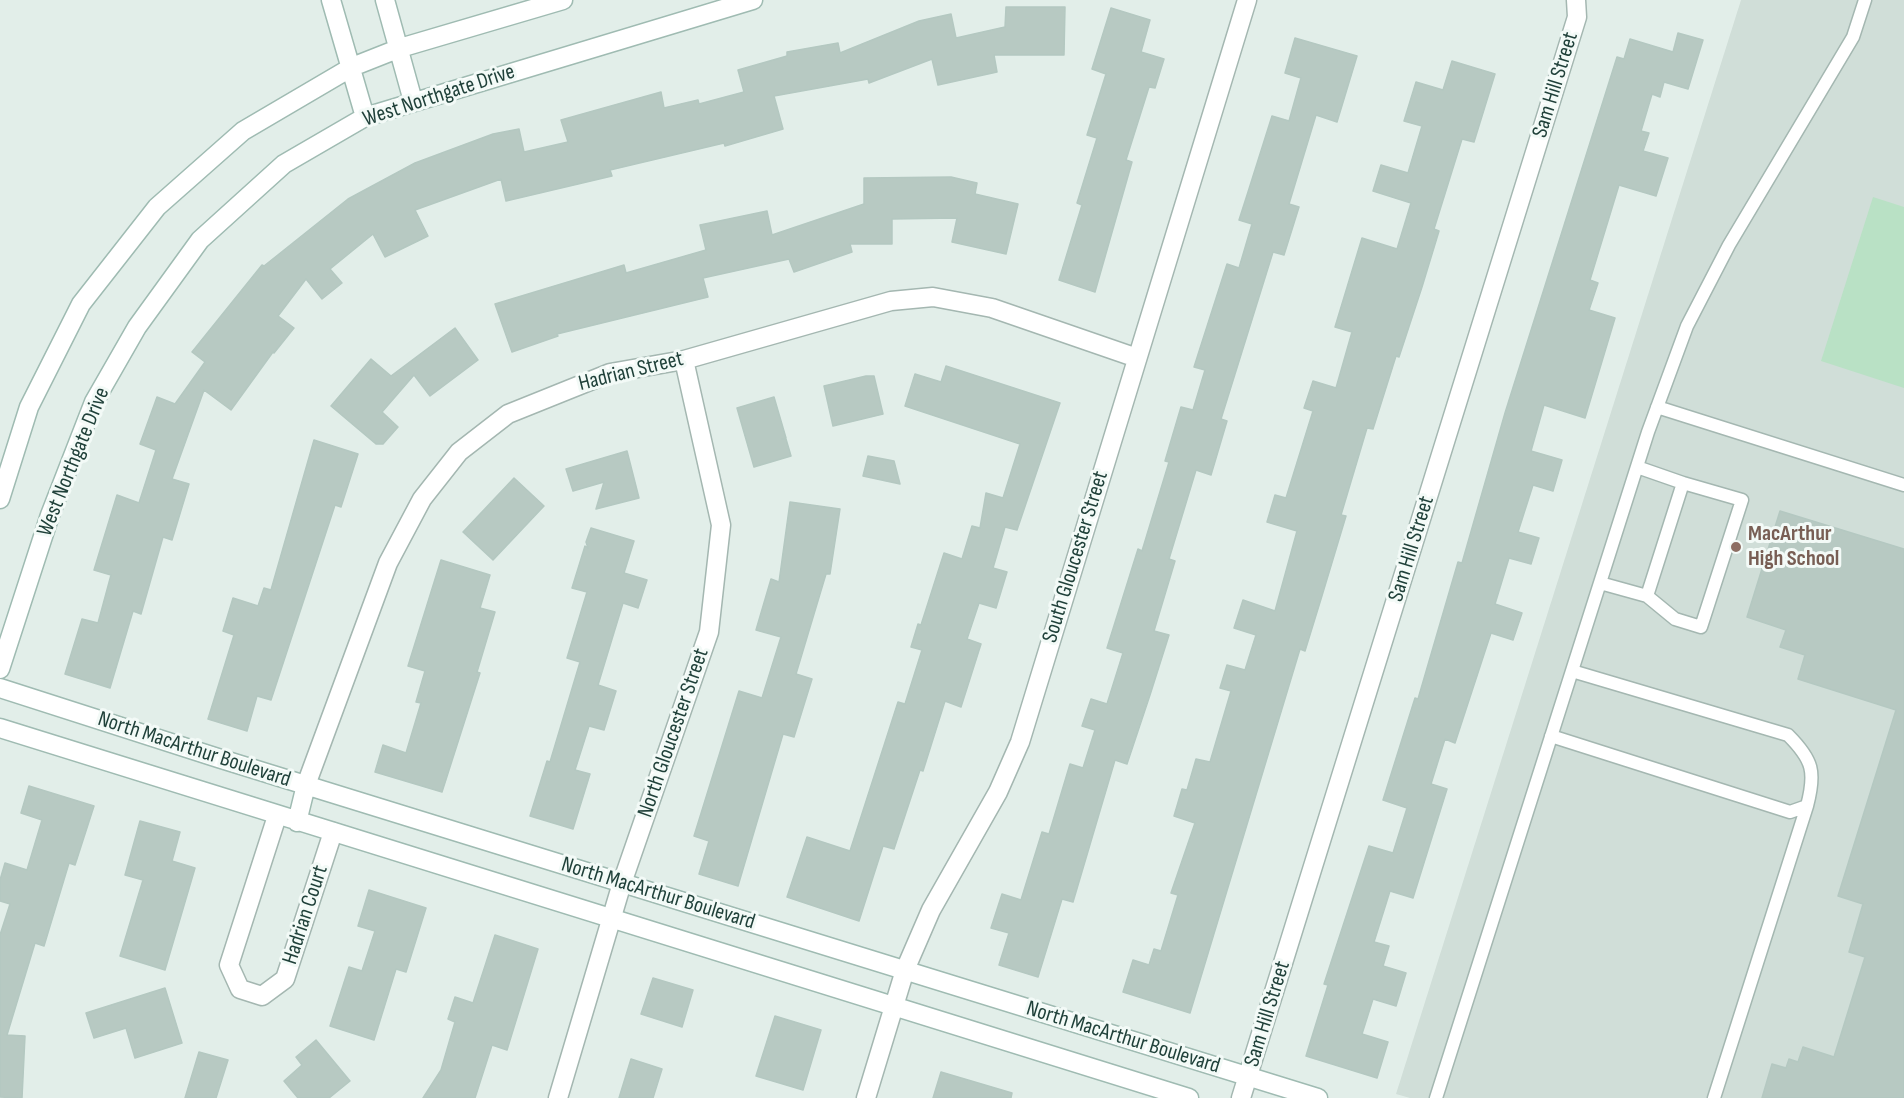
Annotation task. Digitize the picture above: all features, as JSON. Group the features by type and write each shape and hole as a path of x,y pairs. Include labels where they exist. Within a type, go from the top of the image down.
{"street":[{"path":"331,0 365,117"},
{"path":"385,0 413,101"},
{"path":"0,499 29,408 81,304 157,207 243,131 352,67 400,48 563,0"},
{"name":"West Northgate Drive","path":"0,669 50,515 94,402 137,327 200,240 284,164 365,117 753,0"},
{"name":"South Gloucester Street","path":"866,1098 905,970 931,910 998,792 1020,742 1246,0"},
{"name":"Sam Hill Street","path":"1241,1098 1577,17 1576,0"},
{"name":"Hadrian Street","path":"297,822 306,785 388,562 422,499 459,452 508,414 566,388 609,373 684,360 891,301 933,297 992,308 1137,358"},
{"name":"North Gloucester Street","path":"558,1098 622,883 709,632 721,525 684,360"},
{"name":"North MacArthur Boulevard","path":"0,688 1318,1098"},
{"name":"North MacArthur Boulevard","path":"0,728 1181,1097"},
{"name":"Hadrian Court","path":"277,816 229,965 240,989 262,996 285,979 333,832"}],"lane":[{"path":"1436,1098 1637,467 1687,326 1730,245 1853,37 1864,0"},
{"path":"1657,407 1904,485"},
{"path":"1600,583 1647,596 1675,619 1701,627 1742,500 1637,467"},
{"path":"1647,596 1683,483"},
{"path":"1572,671 1788,735 1807,754 1813,784 1714,1098"},
{"path":"1551,736 1790,812 1807,806"}],"shaded area":[{"name":"MacArthur High School","path":"1741,0 1904,0 1904,1098 1410,1098 1396,1094"}],"green space":[{"path":"1873,197 1904,207 1904,388 1821,361"}],"building":[{"path":"1006,7 1065,7 1064,55 994,55 997,72 938,85 932,59 869,83 868,79 774,96 783,129 725,146 724,143 610,170 612,176 506,201 501,179 415,210 428,236 385,257 373,234 330,269 342,283 322,299 306,279 278,316 294,328 273,352 231,410 204,390 172,479 189,484 172,540 163,537 141,614 133,611 110,688 65,674 82,619 98,623 111,575 94,570 117,495 139,503 156,450 140,444 157,397 175,404 205,362 192,352 262,265 264,266 348,199 415,163 493,134 519,129 524,152 568,142 561,120 661,92 664,108 698,100 699,104 744,92 738,70 787,56 787,52 838,43 840,53 919,21 951,14 956,38 1005,27"},
{"path":"1111,8 1150,20 1141,52 1164,59 1155,88 1149,87 1126,160 1132,162 1095,292 1059,280 1082,205 1077,203 1097,138 1087,135 1106,74 1092,69"},
{"path":"1678,33 1703,40 1688,89 1664,82 1660,97 1652,94 1641,131 1649,133 1643,151 1668,158 1656,196 1619,185 1590,280 1598,283 1589,310 1615,318 1585,418 1544,405 1531,451 1562,460 1553,491 1533,485 1518,532 1539,538 1531,564 1509,558 1495,604 1522,613 1513,640 1491,633 1455,743 1445,739 1431,784 1447,789 1413,898 1390,891 1374,942 1389,946 1383,966 1406,973 1396,1006 1373,999 1362,1034 1388,1042 1377,1078 1306,1056 1328,985 1324,984 1369,846 1393,853 1407,808 1383,800 1415,698 1418,699 1458,562 1462,563 1505,413 1617,57 1624,59 1630,39 1673,52"},
{"path":"1295,38 1357,56 1337,122 1316,115 1289,204 1299,207 1284,255 1273,252 1221,419 1227,421 1211,475 1196,470 1169,559 1175,561 1154,631 1169,635 1150,695 1127,764 1115,760 1073,902 1062,899 1038,977 999,965 1009,933 991,928 1002,894 1021,900 1042,832 1049,834 1070,764 1083,768 1095,730 1082,726 1091,699 1107,704 1123,653 1107,648 1138,549 1142,551 1169,462 1165,461 1181,407 1193,410 1205,370 1194,367 1227,264 1239,268 1252,224 1239,220 1272,116 1289,121 1301,78 1285,73"},
{"path":"1452,61 1495,74 1474,142 1462,139 1434,229 1439,231 1399,357 1396,356 1373,429 1367,428 1341,515 1346,516 1321,599 1305,651 1300,649 1190,1013 1123,992 1133,960 1149,965 1154,949 1161,951 1178,895 1171,893 1195,823 1174,816 1182,789 1187,790 1196,759 1210,762 1231,691 1220,688 1227,665 1245,670 1256,635 1234,628 1243,600 1275,611 1297,531 1267,522 1275,495 1286,498 1313,411 1304,408 1313,381 1336,388 1352,332 1335,327 1362,238 1397,249 1411,203 1373,191 1381,165 1408,173 1422,126 1404,121 1416,82 1443,90"},
{"path":"951,177 977,183 975,194 1018,204 1006,254 952,242 957,218 892,219 892,244 850,244 852,252 794,272 789,259 703,278 708,297 557,334 558,336 512,352 495,304 624,265 626,273 706,250 700,225 767,211 772,235 864,204 864,178"},
{"path":"455,328 478,360 430,396 414,375 382,412 398,427 383,444 376,444 331,406 371,359 391,376"},
{"path":"946,366 1060,403 1017,530 1005,527 993,568 1007,572 996,608 979,603 967,639 981,644 961,707 945,701 923,771 920,770 894,849 883,846 859,921 787,897 807,837 850,851 898,702 905,704 922,650 911,647 918,624 921,625 944,553 962,559 972,526 980,528 986,493 1003,498 1020,444 905,406 915,374 941,382"},
{"path":"874,376 883,414 833,426 824,386"},
{"path":"774,397 786,438 782,439 786,439 791,456 754,467 737,408"},
{"path":"314,440 358,454 341,507 335,505 271,700 257,696 247,731 208,719 234,635 223,631 233,598 258,606 264,588 271,590"},
{"path":"627,451 639,498 596,509 604,482 573,491 566,469"},
{"path":"868,456 894,461 900,484 863,476"},
{"path":"514,478 544,506 493,560 463,532"},
{"path":"790,502 840,509 830,574 826,574 796,674 812,679 794,737 783,734 738,886 699,874 709,841 694,836 739,691 762,698 781,637 756,630 771,579 779,582"},
{"path":"1780,511 1904,549 1904,1098 1762,1098 1772,1064 1786,1068 1789,1059 1798,1062 1803,1047 1834,1057 1865,957 1849,952 1863,904 1838,896 1896,710 1798,679 1805,655 1780,647 1786,630 1747,617"},
{"path":"591,528 634,541 624,573 647,580 638,608 623,603 598,685 616,691 604,730 589,726 575,770 590,774 573,829 530,816 547,761 550,762 580,662 567,658 587,592 572,588 585,546 588,548 586,542"},
{"path":"441,560 490,575 480,608 495,612 477,672 480,673 442,792 375,772 383,745 406,753 421,703 416,702 425,671 408,666"},
{"path":"29,786 94,806 75,865 69,863 44,946 35,943 7,1035 25,1036 22,1098 0,1097 0,935 10,904 0,901 0,880 5,863 27,870 42,820 21,813"},
{"path":"140,821 180,832 172,861 195,868 165,970 120,956 143,880 125,875"},
{"path":"369,890 426,908 406,972 396,969 374,1040 330,1026 349,967 362,971 375,931 358,926"},
{"path":"495,935 538,949 507,1050 492,1045 475,1098 423,1098 441,1070 455,1022 448,1019 455,997 473,1003"},
{"path":"653,978 693,990 682,1027 641,1014"},
{"path":"165,988 182,1043 135,1058 126,1028 94,1038 86,1013"},
{"path":"775,1016 821,1030 803,1090 756,1076"},
{"path":"316,1040 350,1081 329,1098 298,1098 284,1081 302,1065 296,1057"},
{"path":"199,1052 228,1060 216,1098 185,1098"},
{"path":"631,1059 662,1069 653,1098 619,1098"},
{"path":"941,1072 1012,1093 1011,1098 933,1098"}],"place":[{"name":"MacArthur High School","path":"1736,547"}]}
